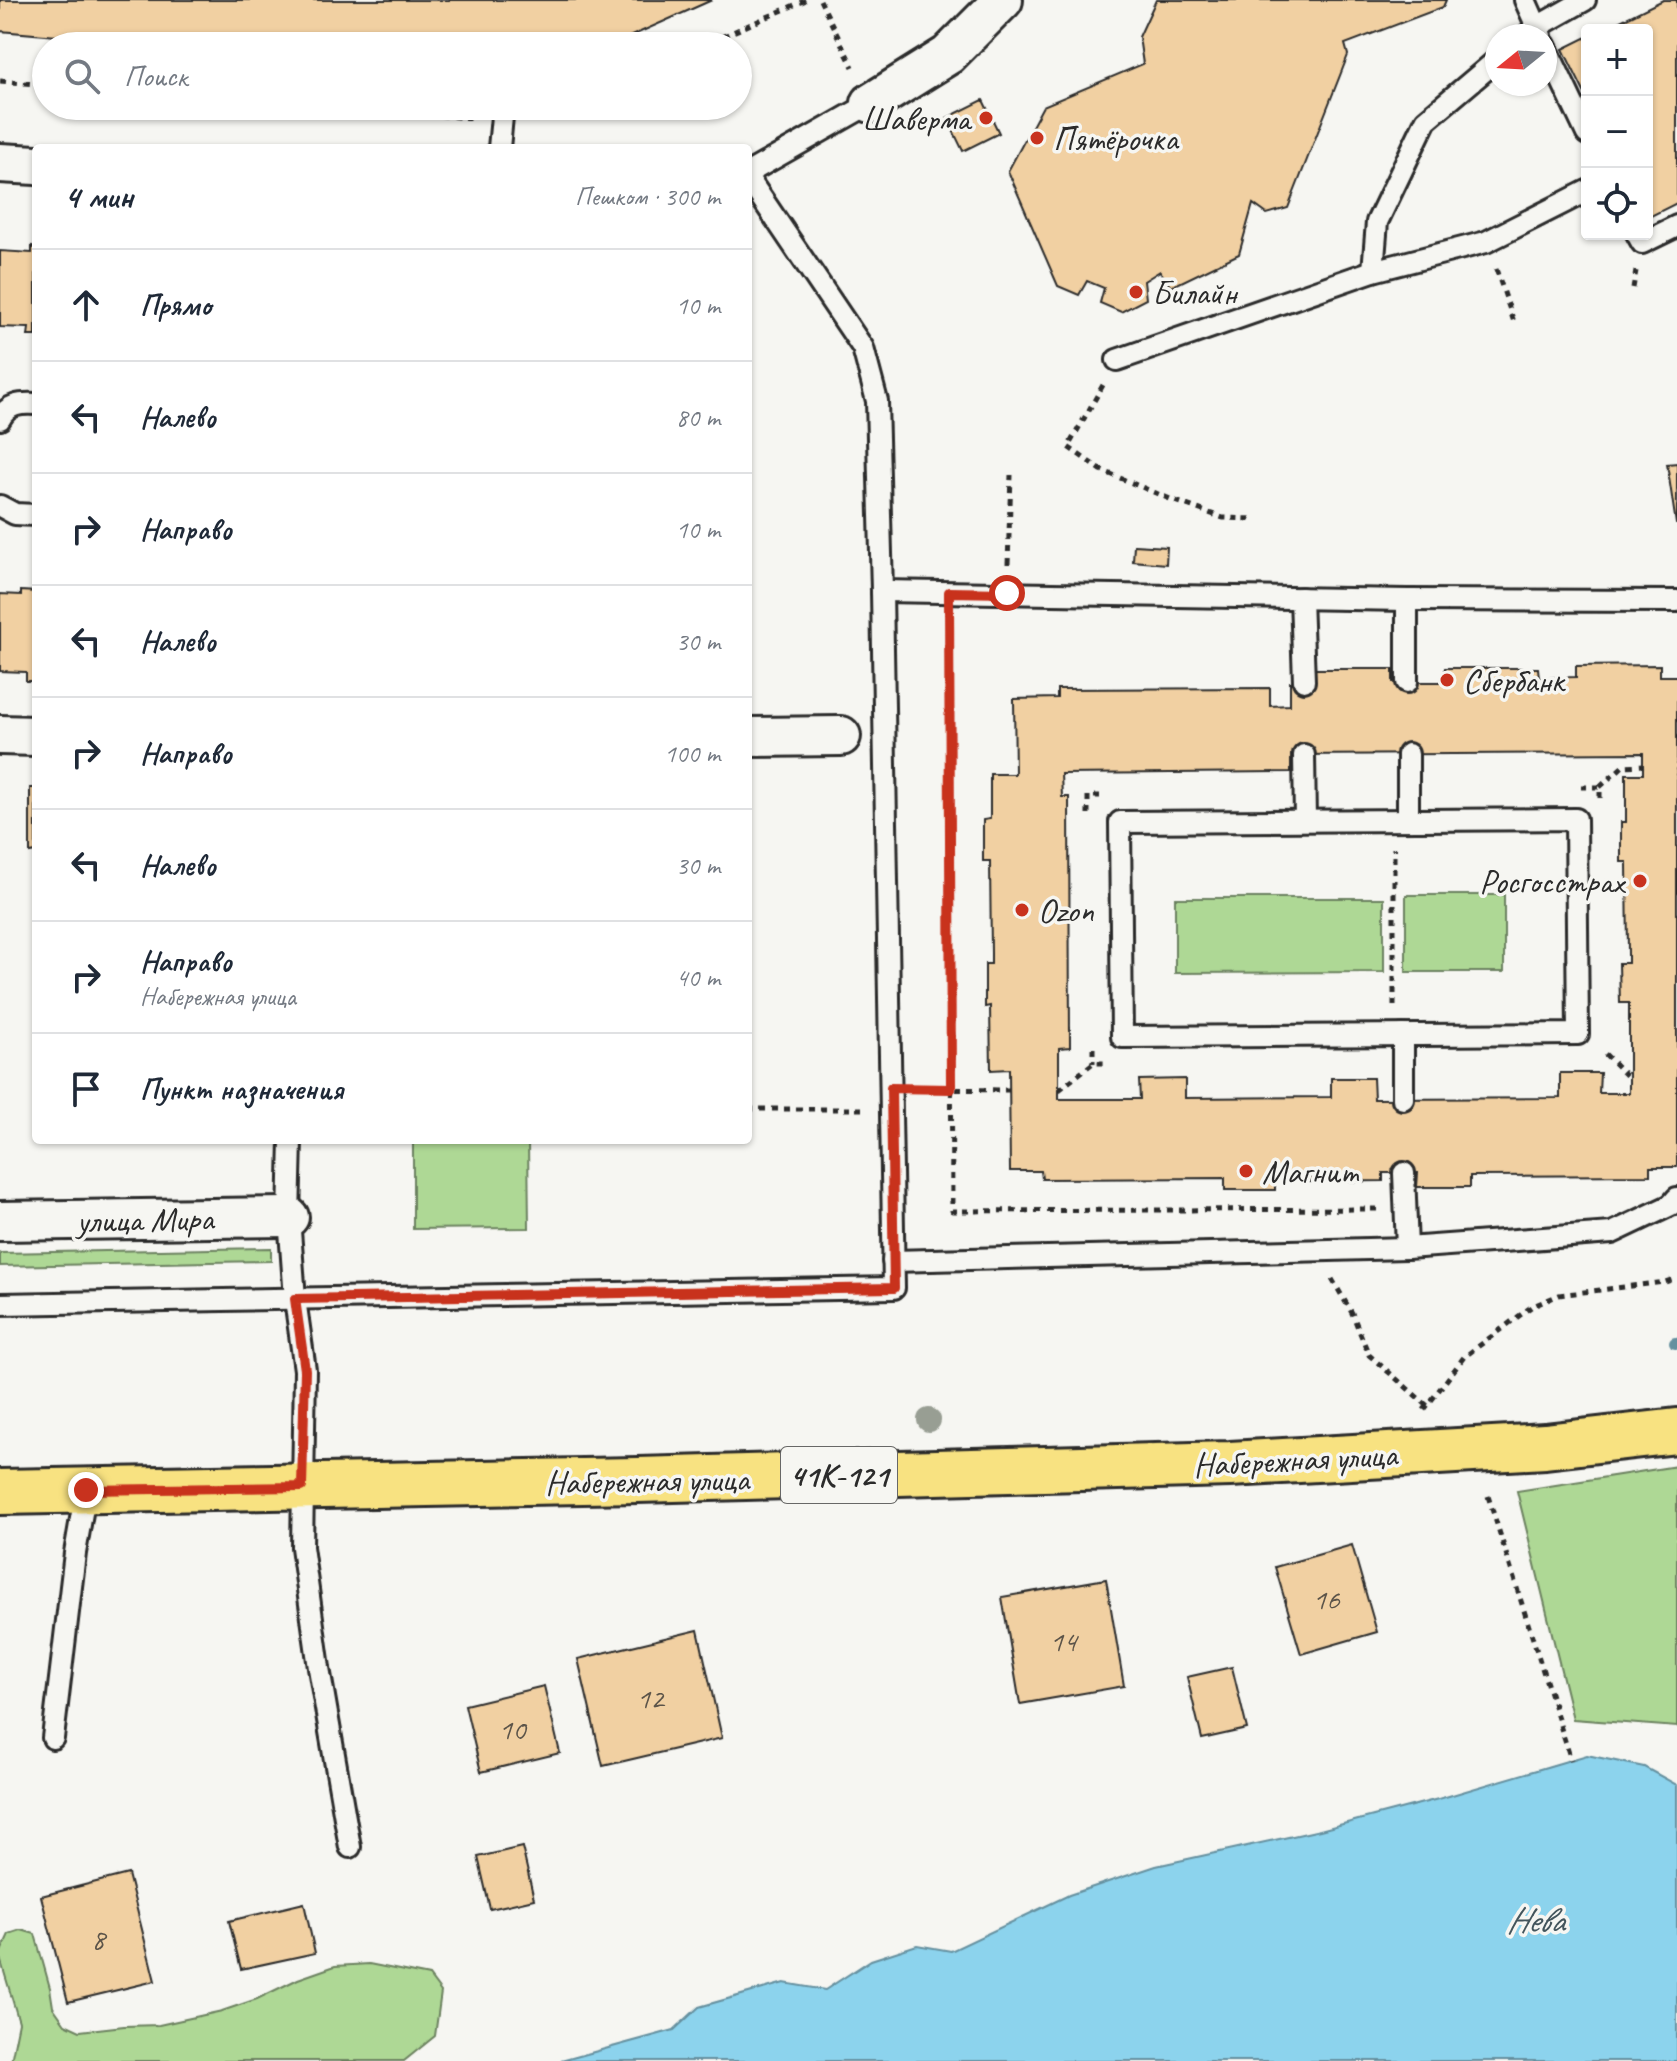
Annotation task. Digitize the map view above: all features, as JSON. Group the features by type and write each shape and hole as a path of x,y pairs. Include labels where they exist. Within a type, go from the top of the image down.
{"main road":[{"name":"Набережная улица","path":"0,1492 1199,1465 1545,1446 1677,1431"}],"street":[{"path":"871,103 948,55 1003,0"},
{"path":"0,163 32,165"},
{"path":"0,735 32,736"},
{"path":"752,737 841,736"},
{"name":"улица Мира","path":"0,1221 289,1217"}],"lane":[{"path":"1525,0 1533,24"},
{"path":"1553,24 1585,0"},
{"path":"1373,271 1377,222 1426,120 1485,70"},
{"path":"1557,75 1581,122"},
{"path":"752,173 871,103"},
{"path":"499,144 501,120"},
{"path":"0,1304 894,1288 877,401 863,348 752,181"},
{"path":"1117,360 1373,271 1486,242 1581,194"},
{"path":"1653,238 1677,226"},
{"path":"0,419 5,410 21,403 32,404"},
{"path":"0,506 15,514 32,515"},
{"path":"882,591 1677,601"},
{"path":"1301,598 1304,681"},
{"path":"1407,600 1407,682"},
{"path":"1401,820 1408,754"},
{"path":"1304,755 1305,820"},
{"path":"1576,819 1578,1034 1122,1037 1120,822 1305,820 1576,819"},
{"path":"1399,1035 1403,1099"},
{"path":"291,1144 289,1217 295,1299 305,1370 302,1547 350,1847"},
{"path":"1404,1173 1407,1248"},
{"path":"893,1261 1407,1248 1612,1233 1671,1205 1677,1198"},
{"path":"53,1738 75,1553 86,1490"}],"path":[{"path":"733,32 806,0"},
{"path":"820,0 871,103"},
{"path":"0,81 32,84"},
{"path":"1486,242 1515,325"},
{"path":"1117,360 1068,447 1101,470 1170,499 1223,518 1255,519"},
{"path":"1007,593 1011,475"},
{"path":"949,592 952,1211 1406,1209"},
{"path":"1571,787 1600,787 1623,766 1644,765"},
{"path":"1600,787 1600,803"},
{"path":"1089,827 1088,796 1103,796"},
{"path":"1399,1035 1401,820"},
{"path":"1093,1047 1093,1063"},
{"path":"1605,1054 1630,1079"},
{"path":"1059,1090 1093,1063 1109,1063"},
{"path":"752,1109 891,1098 951,1089 1009,1090"},
{"path":"1317,1251 1352,1313 1369,1355 1427,1407 1442,1412"},
{"path":"1372,1455 1427,1407 1464,1357 1531,1307 1559,1295 1677,1278"},
{"path":"1488,1496 1571,1760"}],"green space":[{"path":"1406,895 1504,895 1504,972 1406,972"},
{"path":"1175,898 1384,898 1384,972 1175,973"},
{"path":"413,1144 528,1144 529,1228 413,1229"},
{"path":"271,1248 271,1261 0,1266 0,1253"},
{"path":"1677,1466 1677,1727 1573,1719 1517,1491"},
{"path":"21,1930 35,1934 53,2007 65,2024 80,2031 159,2025 222,2011 335,1966 369,1964 429,1976 441,1992 435,2036 404,2061 11,2061 19,2022 0,1954 9,1934"}],"water":[{"name":"Нева","path":"1587,1755 1644,1767 1677,1785 1677,2061 561,2061 674,2030 699,2007 784,1983 825,1990 871,1960 917,1945 951,1951 1069,1895 1156,1866 1320,1830"}],"building":[{"path":"0,0 712,0 640,32 32,34 0,31"},
{"path":"1156,0 1446,0 1443,7 1345,44 1348,55 1288,208 1267,214 1253,204 1239,254 1171,287 1160,271 1144,281 1146,299 1121,312 1100,303 1104,288 1087,281 1079,295 1058,286 1008,171 1043,106 1143,64 1139,37"},
{"path":"1663,0 1677,0 1677,203 1653,215 1653,24 1614,24"},
{"path":"1581,40 1581,86 1563,49"},
{"path":"983,100 999,133 963,151 947,118"},
{"path":"0,251 32,253 32,336 28,336 29,328 0,327"},
{"path":"1677,463 1677,524 1676,524 1667,464"},
{"path":"1134,545 1167,547 1166,564 1133,561"},
{"path":"21,591 32,592 32,681 26,681 26,672 0,671 0,594 21,595"},
{"path":"1660,665 1660,676 1677,676 1677,1167 1650,1167 1650,1175 1470,1176 1470,1187 1417,1187 1418,1173 1383,1173 1383,1181 1310,1182 1310,1175 1275,1175 1275,1190 1225,1190 1225,1178 1042,1179 1041,1171 1010,1171 1009,1069 991,1070 990,1006 985,1007 985,964 991,964 991,953 990,861 983,861 983,820 990,819 990,774 1015,774 1014,699 1057,698 1057,689 1270,688 1270,706 1290,705 1290,682 1314,682 1315,669 1393,669 1393,682 1445,682 1445,668 1538,668 1539,678 1576,677 1576,666","holes":["1643,753 1643,774 1626,774 1626,822 1621,822 1621,862 1627,862 1628,963 1619,963 1620,1003 1629,1003 1629,1093 1599,1093 1600,1073 1560,1073 1560,1098 1374,1099 1373,1078 1331,1078 1331,1097 1185,1098 1185,1079 1139,1080 1140,1099 1059,1099 1059,1048 1070,1047 1069,797 1062,797 1061,774 1291,772 1291,755"]},
{"path":"30,788 32,788 32,853"},
{"path":"1352,1545 1377,1632 1301,1654 1275,1567"},
{"path":"1106,1579 1124,1686 1020,1704 1002,1597"},
{"path":"698,1630 722,1738 603,1766 578,1659"},
{"path":"1232,1667 1247,1729 1202,1739 1187,1677"},
{"path":"544,1686 560,1753 481,1772 465,1705"},
{"path":"522,1847 534,1899 490,1909 478,1857"},
{"path":"128,1874 155,1981 68,2002 41,1896"},
{"path":"304,1903 315,1953 241,1969 229,1921"}],"place":[{"name":"Шаверма","path":"986,118"},
{"name":"Пятёрочка","path":"1037,138"},
{"name":"Билайн","path":"1136,292"},
{"name":"Сбербанк","path":"1447,680"},
{"name":"Росгосстрах","path":"1640,881"},
{"name":"Ozon","path":"1022,910"},
{"name":"Магнит","path":"1246,1171"}],"route":[{"path":"86,1490 302,1487 305,1370 295,1299 894,1288 891,1088 951,1089 949,592 1007,593"}]}
